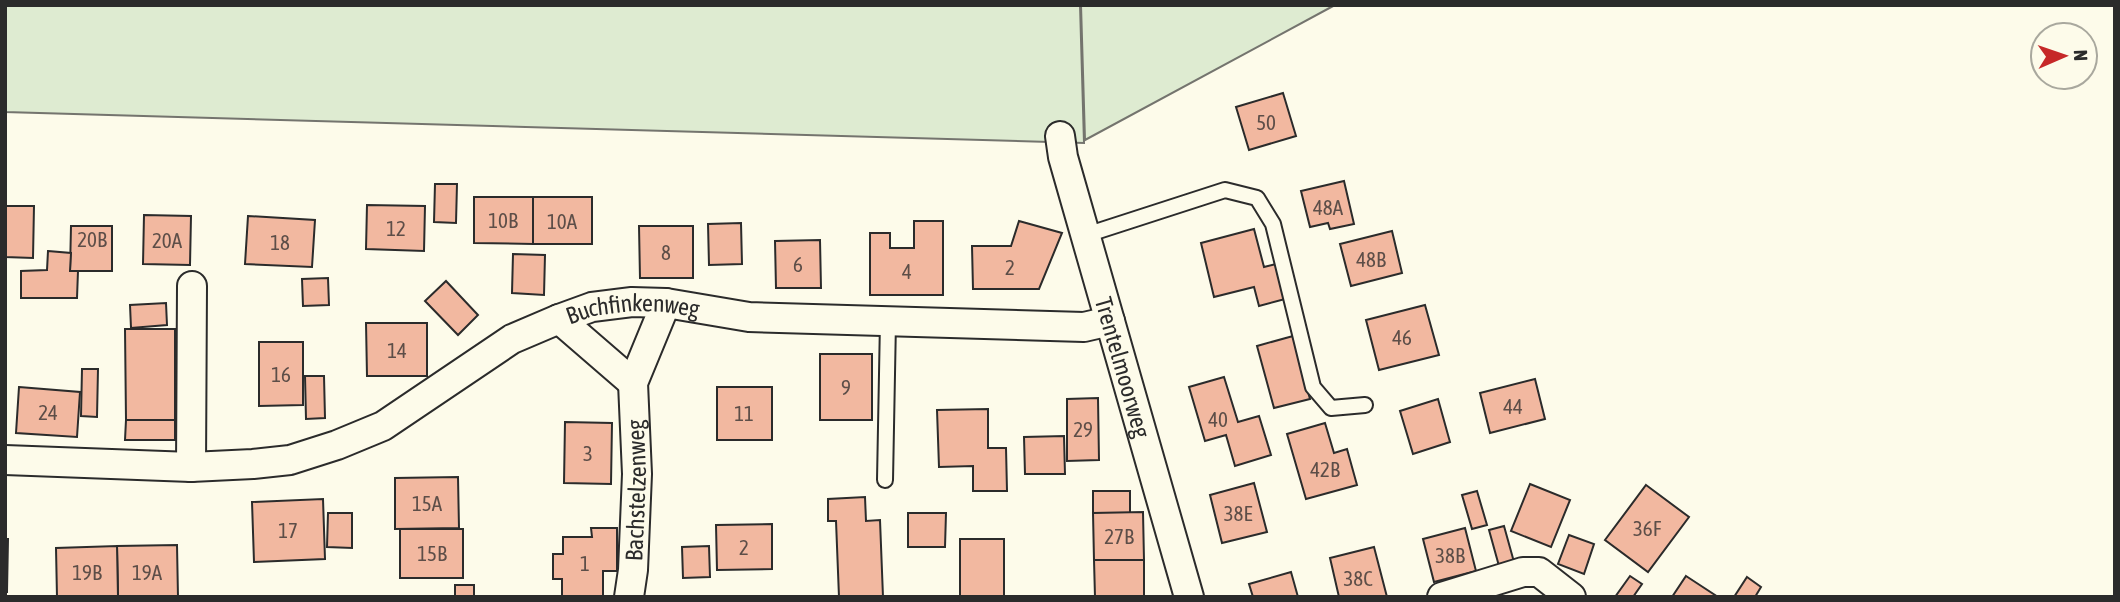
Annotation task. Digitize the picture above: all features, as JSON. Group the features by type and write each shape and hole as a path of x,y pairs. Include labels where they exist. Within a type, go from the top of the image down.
{"street":[{"name":"Trentelmoorweg","path":"1060,136 1063,157 1189,597"},
{"path":"191,467 192,286"},
{"name":"Buchfinkenweg","path":"5,460 191,467 290,460 383,426 512,339 592,307 606,305 632,302 666,303 749,317 1084,327 1110,321"},
{"name":"Bachstelzenweg","path":"629,597 633,570 637,474 633,383 666,303"},
{"name":"Bachstelzenweg","path":"559,319 633,383"},
{"path":"1442,597 1523,572 1539,572 1571,597"}],"lane":[{"path":"1086,235 1225,190 1257,198 1273,225 1313,387 1331,408 1365,405"},
{"path":"886,480 888,321"}],"green space":[{"path":"5,5 1080,5 1084,143 5,112"},
{"path":"1081,5 1335,5 1085,140"}],"building":[{"path":"1283,93 1296,136 1249,150 1236,107"},
{"path":"1344,181 1354,224 1330,229 1328,223 1310,227 1301,191"},
{"path":"435,184 457,184 456,223 434,222"},
{"path":"474,197 533,197 533,244 474,243"},
{"path":"533,197 592,197 592,244 533,244"},
{"path":"367,205 425,206 424,251 366,249"},
{"path":"5,206 34,206 33,258 5,257"},
{"path":"144,215 191,216 190,265 143,264"},
{"path":"248,216 315,220 312,267 245,264"},
{"path":"914,221 943,221 943,295 870,295 870,233 890,233 890,248 914,248"},
{"path":"1019,221 1062,233 1039,289 973,289 972,246 1011,246"},
{"path":"741,223 742,264 709,265 708,224"},
{"path":"71,226 112,226 112,271 70,271"},
{"path":"639,226 693,226 693,278 640,278"},
{"path":"1254,229 1264,267 1276,264 1285,299 1259,306 1254,287 1214,297 1201,243"},
{"path":"1392,231 1402,273 1351,286 1340,244"},
{"path":"820,240 821,288 776,288 775,241"},
{"path":"48,251 71,253 70,271 78,271 77,298 21,298 21,271 47,270"},
{"path":"513,254 545,255 544,295 512,293"},
{"path":"328,278 329,305 303,306 302,279"},
{"path":"446,281 478,315 458,335 425,301"},
{"path":"166,303 167,325 131,328 130,305"},
{"path":"1425,305 1439,355 1379,370 1366,320"},
{"path":"366,323 427,323 427,376 367,376"},
{"path":"125,329 175,329 175,420 126,420"},
{"path":"1293,336 1310,399 1274,408 1257,346"},
{"path":"259,342 303,342 303,405 259,406"},
{"path":"820,354 872,354 872,420 820,420"},
{"path":"82,369 98,369 97,417 81,416"},
{"path":"305,376 324,376 325,418 306,419"},
{"path":"1224,377 1238,422 1259,416 1271,455 1235,466 1226,435 1205,441 1189,387"},
{"path":"1535,379 1545,419 1490,433 1480,393"},
{"path":"19,387 80,392 77,437 16,433"},
{"path":"717,387 772,387 772,440 717,440"},
{"path":"1098,398 1099,460 1067,461 1067,399"},
{"path":"1438,399 1450,442 1413,454 1400,411"},
{"path":"988,409 988,448 1006,448 1007,491 973,491 973,466 939,467 937,410"},
{"path":"126,420 175,420 175,440 125,440"},
{"path":"565,422 612,423 611,484 564,483"},
{"path":"1325,423 1334,453 1347,449 1357,485 1306,499 1287,434"},
{"path":"1064,436 1065,474 1025,474 1024,437"},
{"path":"458,477 459,528 395,529 395,478"},
{"path":"1254,483 1267,532 1222,543 1210,495"},
{"path":"1530,484 1570,500 1551,547 1511,531"},
{"path":"1646,485 1689,517 1648,572 1605,540"},
{"path":"1093,491 1130,491 1130,513 1093,513"},
{"path":"1477,491 1487,525 1472,529 1462,495"},
{"path":"865,497 866,521 880,520 883,597 839,597 836,521 828,521 828,499"},
{"path":"323,499 325,559 254,562 252,502"},
{"path":"1143,512 1144,560 1094,560 1093,513"},
{"path":"328,513 352,513 352,548 327,547"},
{"path":"908,513 946,513 945,547 908,547"},
{"path":"772,524 772,569 717,570 716,525"},
{"path":"1504,526 1514,562 1499,566 1489,530"},
{"path":"591,528 617,528 617,571 603,571 603,597 562,597 562,579 553,579 553,554 563,554 563,537 592,537"},
{"path":"1465,528 1476,571 1434,582 1423,539"},
{"path":"400,529 463,529 463,578 400,578"},
{"path":"1569,535 1594,544 1584,574 1558,564"},
{"path":"5,539 8,539 7,592 5,592"},
{"path":"960,539 1004,539 1004,597 960,597"},
{"path":"177,545 178,597 118,597 117,546"},
{"path":"117,546 118,597 57,597 56,548"},
{"path":"709,546 710,577 683,578 682,547"},
{"path":"1374,547 1387,597 1339,597 1330,558"},
{"path":"1094,560 1144,560 1144,597 1095,597"},
{"path":"1291,572 1298,597 1253,597 1249,584"},
{"path":"1630,576 1642,584 1633,597 1615,597"},
{"path":"1686,576 1718,597 1672,597"},
{"path":"1747,577 1761,587 1755,597 1734,597"},
{"path":"455,585 474,585 474,597 455,597"}]}
